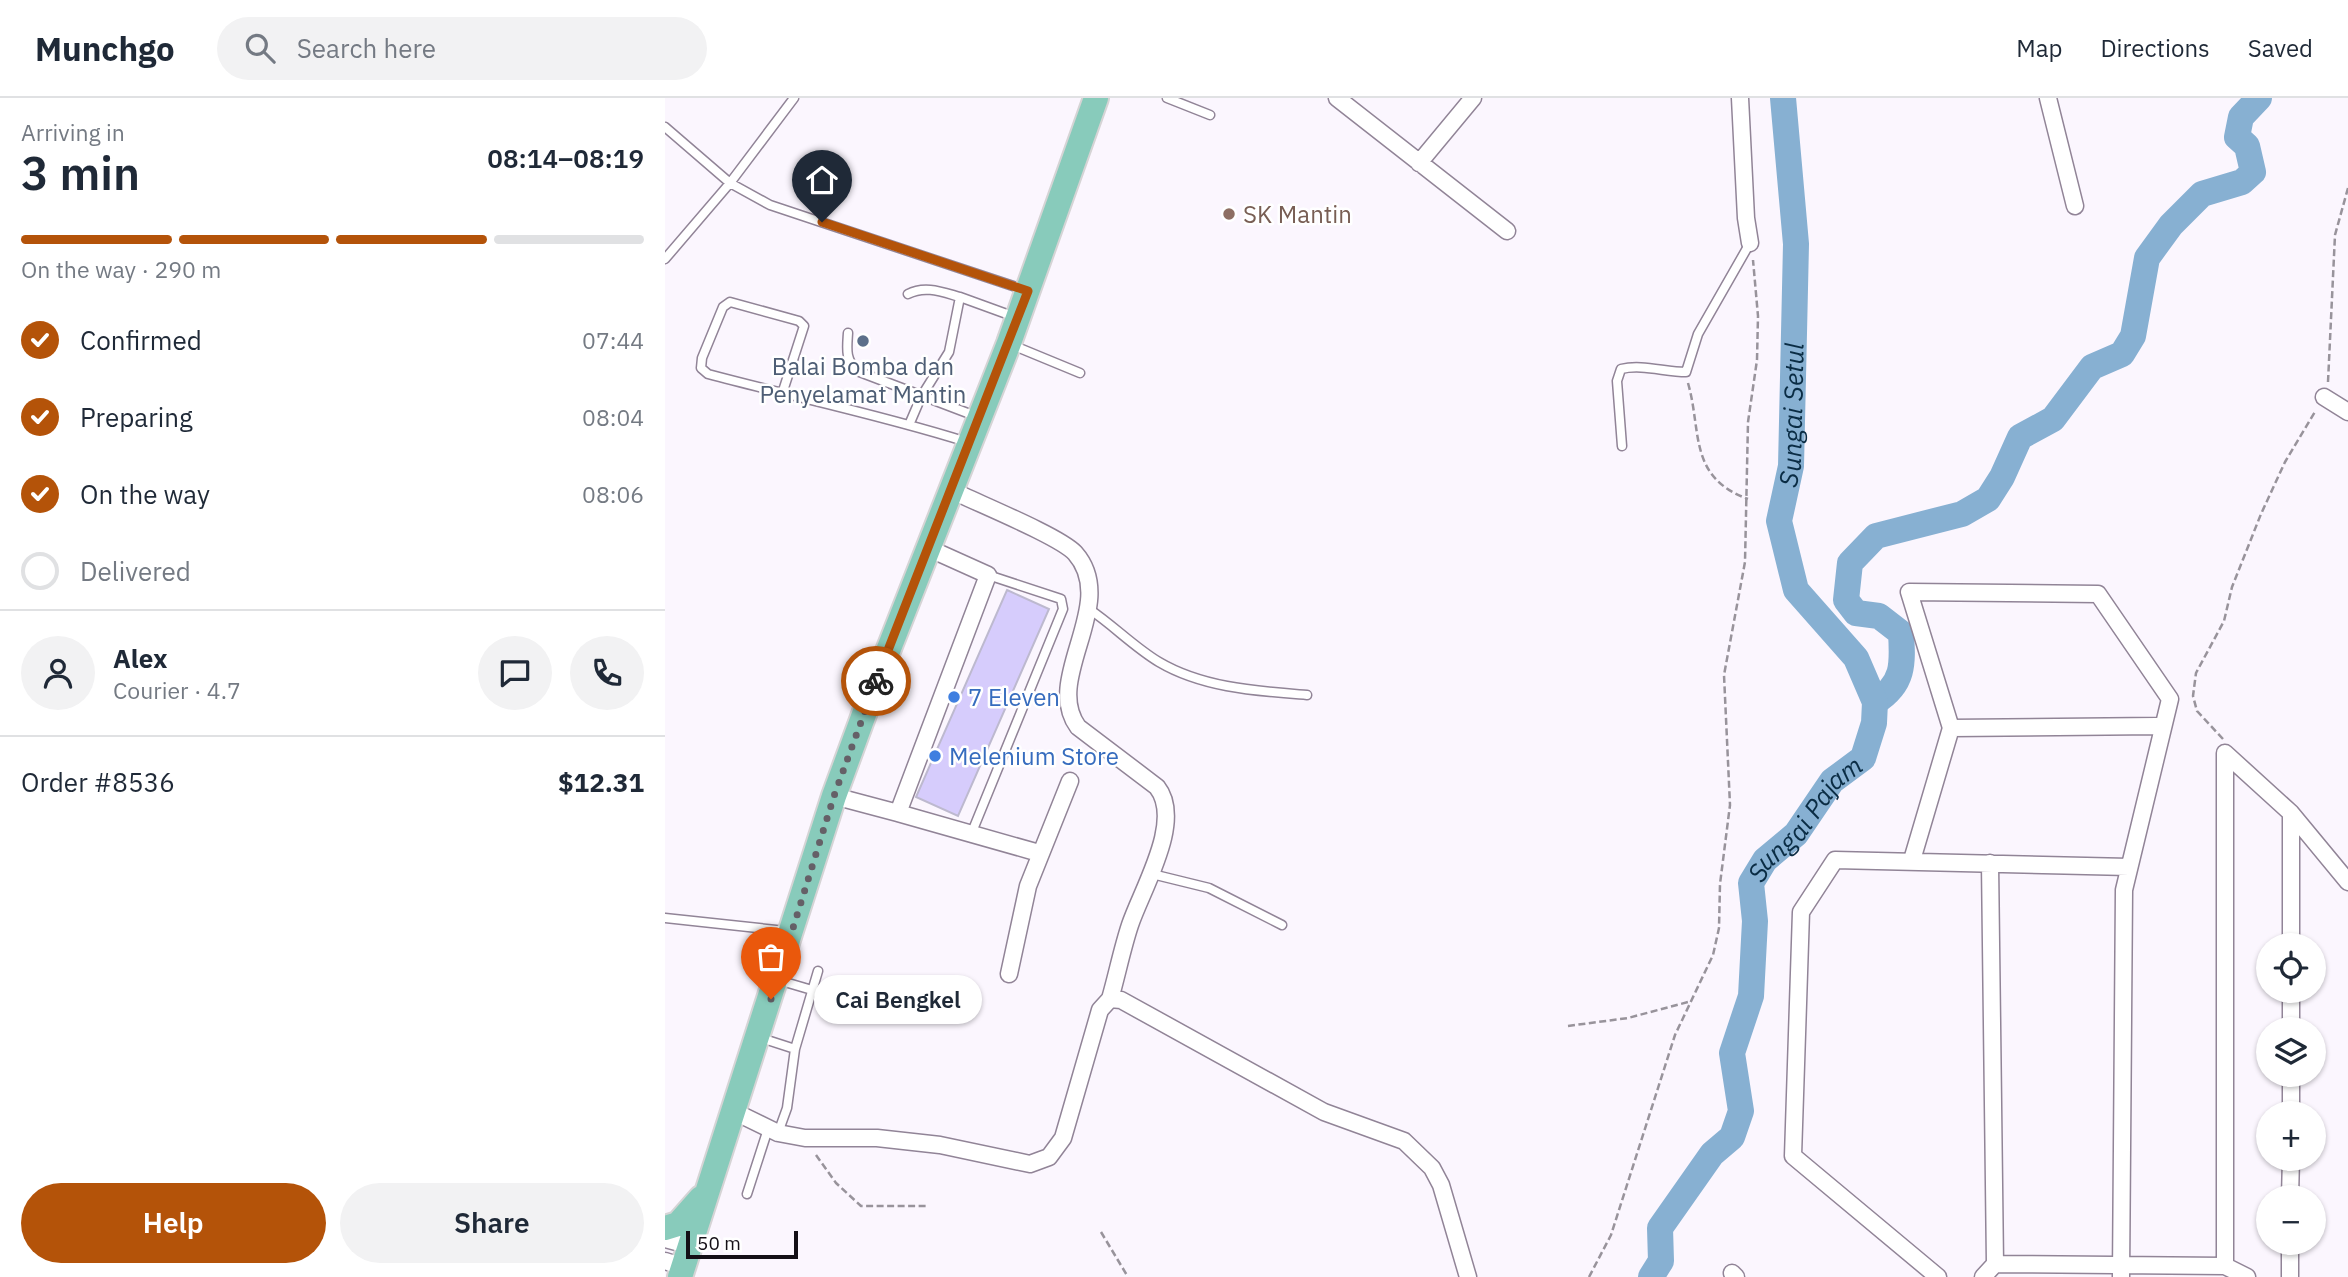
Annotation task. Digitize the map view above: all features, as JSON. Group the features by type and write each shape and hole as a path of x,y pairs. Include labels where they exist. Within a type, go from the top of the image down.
{"main road":[{"path":"680,1263 707,1194 759,1038 834,796 927,548 1009,343 1096,98"},
{"path":"665,1228 678,1224 707,1194"}],"street":[{"path":"1337,98 1507,231"},
{"path":"1419,163 1473,98"},
{"path":"1741,98 1746,218 1750,243"},
{"path":"2047,98 2075,206"},
{"path":"2324,397 2348,412"},
{"path":"734,1112 773,1131 805,1138 877,1138 940,1145 1030,1164 1049,1157 1063,1138 1100,1010 1110,999 1130,926 1152,874 1168,811 1166,797 1157,787 1078,727 1070,715 1068,683 1089,609 1083,568 1074,553 1055,540 951,490"},
{"path":"898,813 988,575 927,548"},
{"path":"1912,860 1951,729 1909,592 2098,594 2170,699 2124,890 2121,1271"},
{"path":"1951,729 2157,726"},
{"path":"2225,753 2291,813 2348,882"},
{"path":"2225,753 2225,1266"},
{"path":"1009,974 1015,933 1039,853 1070,781"},
{"path":"834,796 972,832 1039,853"},
{"path":"2291,813 2291,933"},
{"path":"1938,1277 1793,1156 1801,912 1835,860 2129,867"},
{"path":"1983,1277 1995,1264 1990,863"},
{"path":"1110,999 1121,1000 1324,1112 1404,1141 1432,1168 1441,1185 1468,1277"},
{"path":"665,1239 680,1263"},
{"path":"2290,1255 2290,1277"},
{"path":"1995,1264 2121,1271 2225,1266 2247,1277"}],"lane":[{"path":"665,259 730,183 794,98"},
{"path":"1167,98 1210,115"},
{"path":"665,127 730,183 770,205 1028,291"},
{"path":"1622,446 1618,381 1621,369 1635,365 1653,370 1686,372 1698,334 1750,243"},
{"path":"908,294 916,289 931,289 1018,318"},
{"path":"909,425 921,397 950,352 960,297"},
{"path":"782,394 804,326 799,321 730,302 723,307 702,358 701,368 708,374 782,394 909,425 970,443"},
{"path":"848,333 846,350 849,363 857,371 980,418"},
{"path":"1009,343 1080,373"},
{"path":"972,832 1063,609 1061,599 988,575"},
{"path":"1089,609 1160,663 1189,675 1254,691 1307,695"},
{"path":"1152,874 1209,888 1282,925"},
{"path":"665,918 793,932"},
{"path":"747,1194 773,1131 787,1108 795,1049 818,971"},
{"path":"778,979 812,990"},
{"path":"759,1038 795,1049"}],"path":[{"path":"2225,753 2222,737 2197,711 2194,704 2196,673 2224,621 2232,587 2280,472 2324,397 2331,368 2335,235 2348,188"},
{"path":"1589,1277 1611,1235 1640,1152 1660,1080 1688,1002 1713,955 1719,928 1720,884 1730,805 1724,675 1745,562 1748,422 1757,360 1758,316 1750,243"},
{"path":"1686,372 1698,452 1709,473 1748,499"},
{"path":"1568,1026 1628,1018 1688,1002"},
{"path":"805,1138 836,1183 862,1206 929,1206"},
{"path":"1101,1232 1128,1277"}],"building":[{"path":"1007,590 1049,609 958,816 916,797"}],"waterway":[{"name":"Sungai Pajam","path":"1651,1277 1661,1261 1660,1228 1712,1154 1732,1137 1741,1111 1732,1053 1751,996 1755,921 1751,883 1765,860 1796,834 1832,781 1863,758 1874,723 1875,702 1856,658 1796,590 1779,521 1791,466 1796,244 1783,98"},
{"name":"Sungai Pajam","path":"1875,702 1892,688 1900,672 1901,633 1879,616 1856,613 1846,600 1850,563 1876,536 1962,514 1988,499 2002,477 2020,437 2053,419 2092,367 2122,354 2133,336 2147,258 2171,225 2202,194 2242,182 2253,172 2247,146 2237,137 2241,117 2259,98"}],"way so far":[{"path":"771,999 834,796 876,681"}],"place":[{"name":"SK Mantin","path":"1229,214"},
{"name":"Balai Bomba dan Penyelamat Mantin","path":"863,341"},
{"name":"7 Eleven","path":"954,697"},
{"name":"Melenium Store","path":"935,756"},
{"name":"Cai Bengkel","path":"771,999"}],"route":[{"path":"822,222 1028,291 876,681"}],"water label":[{"name":"Sungai Setul","path":"1789,414"}]}
